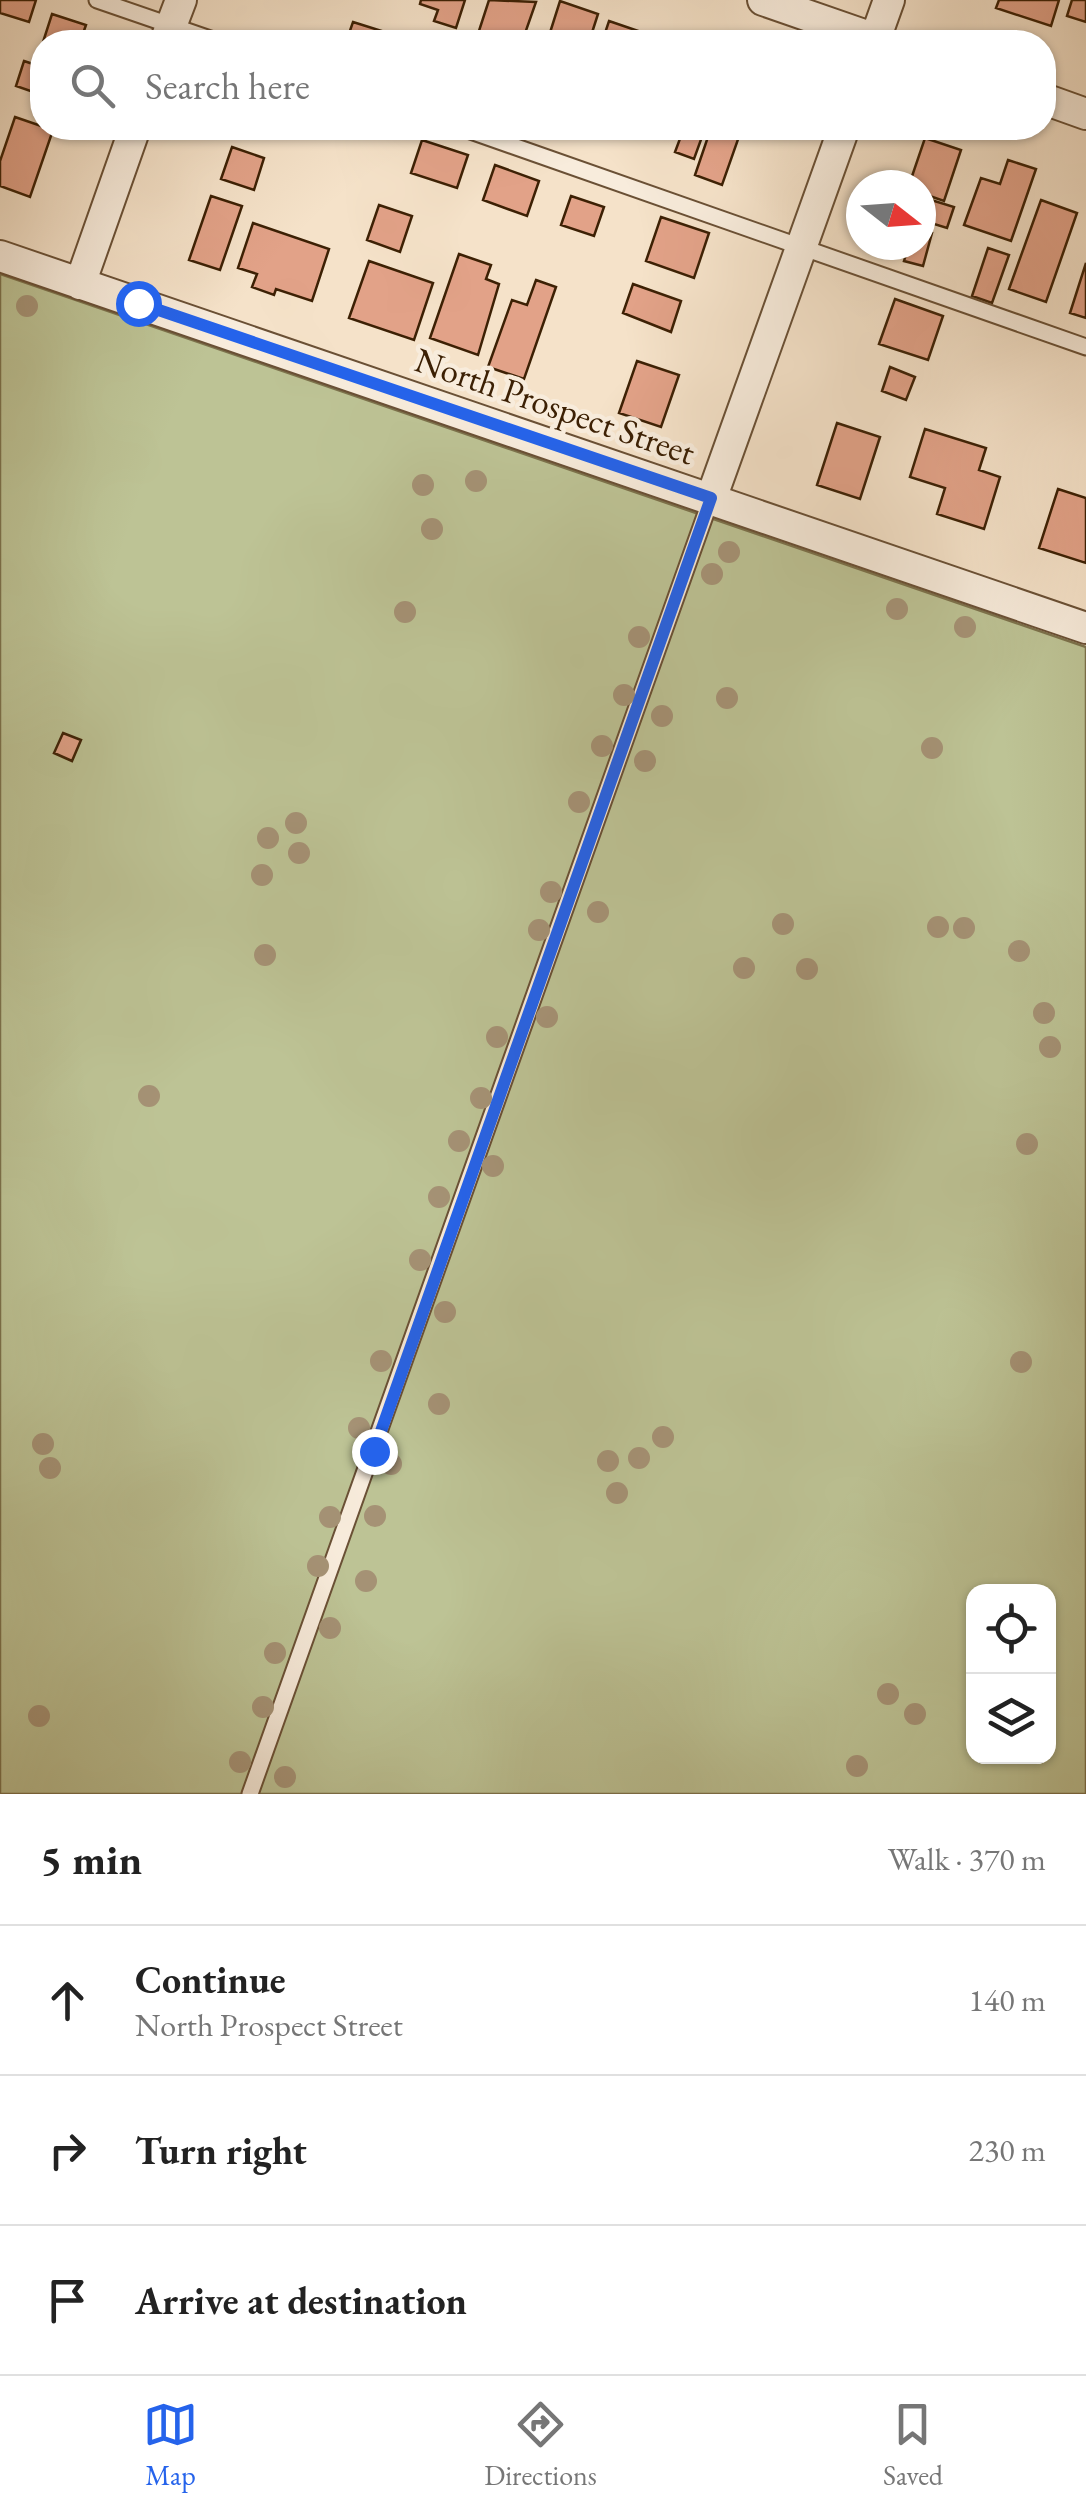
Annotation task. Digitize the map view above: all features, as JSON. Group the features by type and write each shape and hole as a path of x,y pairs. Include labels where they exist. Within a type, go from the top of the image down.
{"street":[{"path":"763,0 847,30"},
{"path":"881,30 889,0"},
{"path":"1056,104 1086,114"},
{"path":"80,284 131,140"},
{"path":"711,498 840,140"},
{"name":"North Prospect Street","path":"0,256 1086,628"}],"lane":[{"path":"97,0 173,23"},
{"path":"497,140 1086,347"},
{"path":"250,1794 711,498"}],"green space":[{"path":"0,274 1086,647 1086,1794 0,1794"}],"building":[{"path":"0,0 36,0 29,22 0,13"},
{"path":"421,0 465,0 456,28 434,21 438,10 420,4"},
{"path":"489,0 536,2 526,30 479,30"},
{"path":"999,0 1059,0 1051,26 996,8"},
{"path":"1072,0 1086,0 1086,22 1067,16"},
{"path":"560,1 598,14 593,30 551,30"},
{"path":"52,14 86,25 84,30 47,30"},
{"path":"609,21 635,30 606,30"},
{"path":"353,22 379,30 350,30"},
{"path":"24,61 30,63 30,91 16,86"},
{"path":"15,117 30,122 30,140 50,140 30,197 0,186 0,161"},
{"path":"422,140 468,155 457,188 411,173"},
{"path":"680,140 701,140 694,159 675,152"},
{"path":"707,140 738,140 722,185 695,175"},
{"path":"924,140 961,150 944,201 936,198 936,170 914,170"},
{"path":"232,147 264,158 254,190 221,179"},
{"path":"1008,160 1036,169 1011,241 964,225 981,178 1000,184"},
{"path":"495,165 539,181 527,216 483,200"},
{"path":"211,196 242,206 220,270 189,260"},
{"path":"571,196 604,207 594,236 561,225"},
{"path":"1041,200 1077,213 1046,302 1009,289"},
{"path":"936,201 954,207 947,228 936,225"},
{"path":"379,205 412,216 400,252 367,240"},
{"path":"661,217 709,233 694,278 646,261"},
{"path":"253,223 329,249 312,301 276,289 274,295 252,287 257,274 238,268"},
{"path":"988,248 1009,255 992,303 972,296"},
{"path":"459,254 491,265 486,279 499,284 478,355 430,338"},
{"path":"904,260 925,260 923,266"},
{"path":"369,261 433,283 414,340 349,318"},
{"path":"1086,263 1086,318 1070,313"},
{"path":"536,280 556,287 524,379 488,367 512,300 527,305"},
{"path":"633,284 681,301 671,332 623,313"},
{"path":"895,299 943,316 928,360 879,344"},
{"path":"637,361 679,375 661,427 619,413"},
{"path":"890,367 915,377 906,400 882,391"},
{"path":"837,423 880,437 860,499 817,485"},
{"path":"925,429 986,448 979,470 1000,477 984,529 937,514 945,488 910,477"},
{"path":"1058,489 1086,498 1086,563 1039,548"},
{"path":"63,733 81,740 72,761 54,753"}],"route":[{"path":"138,303 711,498 656,644 374,1451"}]}
